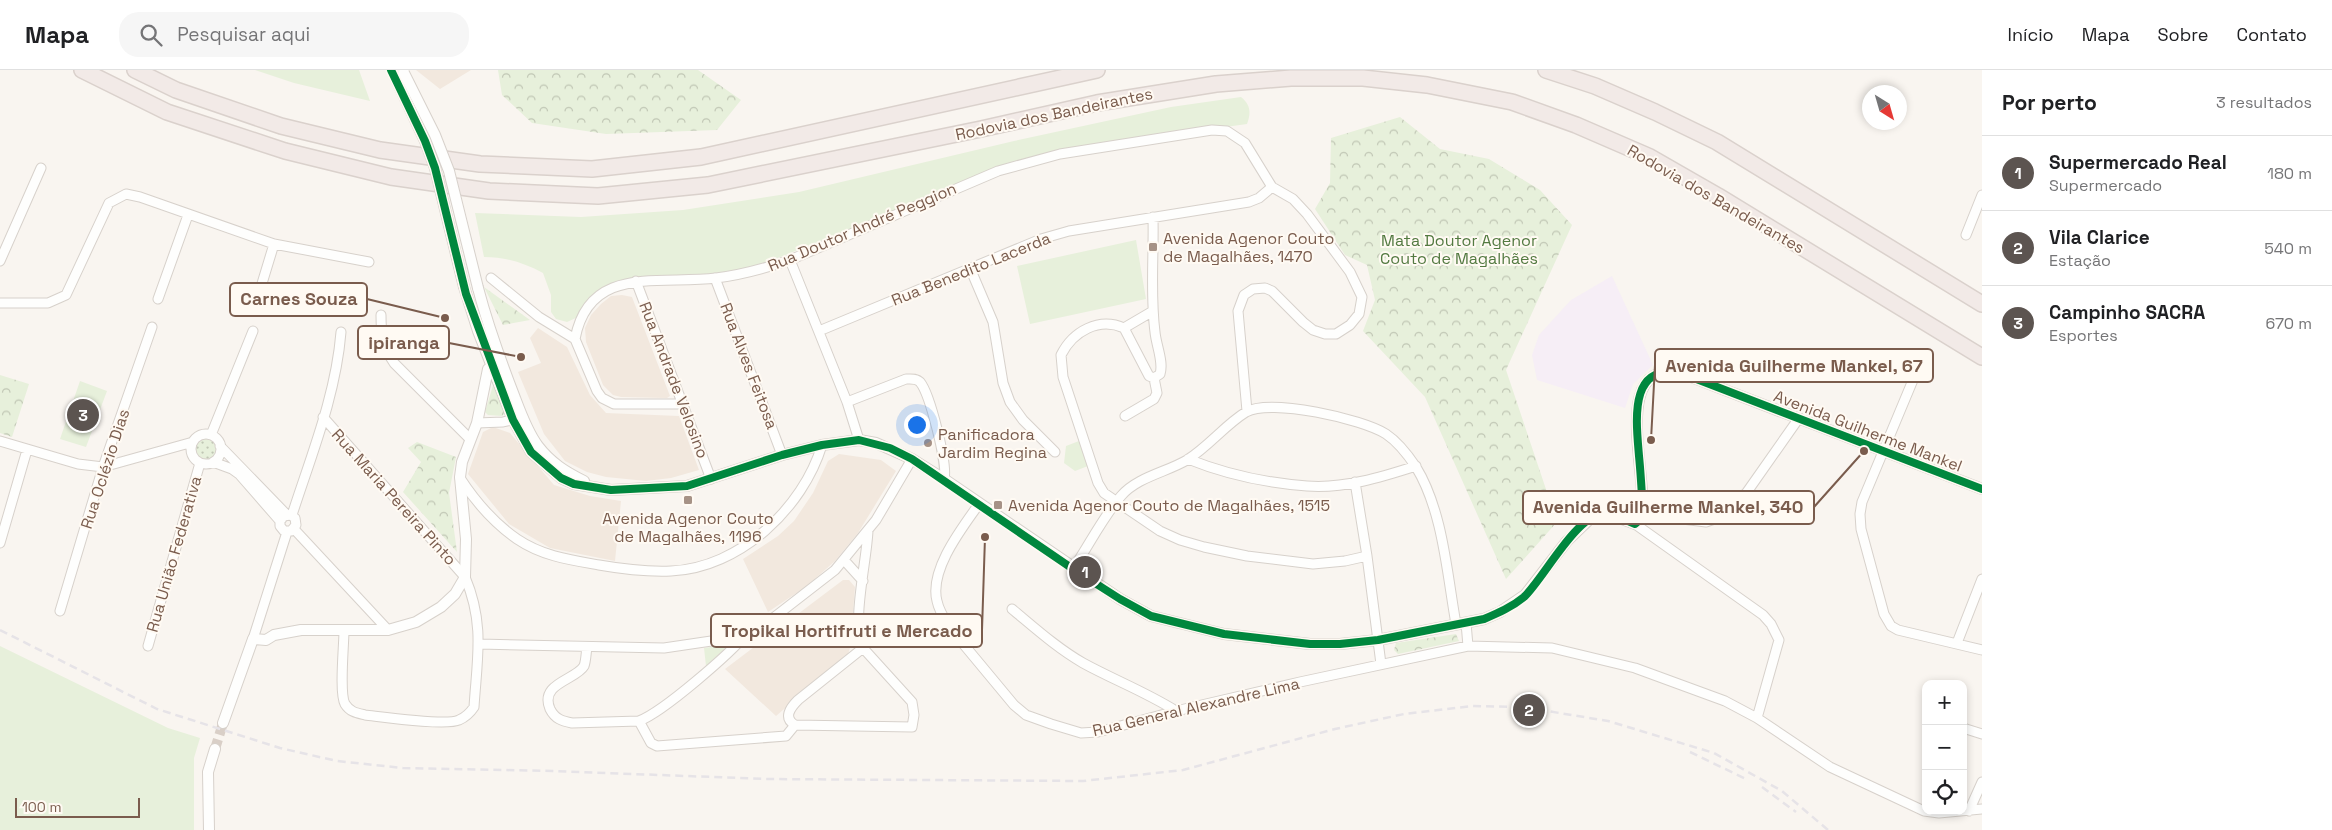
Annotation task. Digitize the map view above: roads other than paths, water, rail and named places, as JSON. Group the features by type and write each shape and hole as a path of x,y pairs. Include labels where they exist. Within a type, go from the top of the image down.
{"highway":[{"name":"Rodovia dos Bandeirantes","path":"82,70 167,112 285,151 390,177 489,190 598,196 708,185 1098,103 1216,84 1300,78 1364,78 1427,85 1512,102 1576,125 1650,157 1718,196 1982,357"},
{"name":"Rodovia dos Bandeirantes","path":"135,70 176,90 282,126 380,150 480,164 592,169 701,157 1096,70"},
{"path":"1546,70 1604,90 1717,142 1982,304"}],"street":[{"path":"253,639 266,640 274,635 301,630 388,630 416,622 441,607 455,594 465,577 466,540 460,478 462,462 477,423 485,380 486,353 464,287 435,168 398,72"},
{"path":"398,72 435,134 449,171 496,363 518,418 537,445 553,462 565,472 593,486 626,490 687,486 822,444 859,440 890,448 912,459 944,479 1073,569 1151,616 1224,634 1310,644 1340,644 1378,640 1461,624 1500,612 1525,595 1567,541 1592,517 1601,514 1611,515 1634,524 1763,615 1774,629 1779,640 1778,648 1757,718"},
{"name":"Rua Doutor André Peggion","path":"574,340 581,319 599,296 614,287 636,281 715,278 758,270 790,260 998,171 1032,161 1212,130 1227,131 1245,143 1272,187"},
{"path":"0,261 40,168"},
{"path":"1247,412 1238,311 1240,302 1248,291 1258,287 1272,291 1303,322 1313,330 1325,334 1336,334 1344,330 1350,325 1361,307 1362,297 1357,284 1307,214 1293,199 1272,187"},
{"name":"Rua Benedito Lacerda","path":"819,331 1041,239 1153,217 1249,202 1259,198 1272,187"},
{"path":"0,303 48,303 66,295 109,203 126,194 140,197 274,244 369,262"},
{"path":"1966,235 1982,195"},
{"path":"158,299 188,215"},
{"path":"1153,217 1153,311 1161,370 1154,378"},
{"path":"260,290 274,244"},
{"path":"790,260 819,331 859,440"},
{"path":"970,268 993,322 1003,383 1010,402 1022,420 1055,452"},
{"path":"491,278 539,317 574,340 596,391 602,398 614,404 683,404"},
{"name":"Rua Alves Feitosa","path":"715,278 782,455"},
{"name":"Rua Andrade Velosino","path":"636,281 711,479"},
{"path":"1124,328 1153,311"},
{"path":"381,315 381,337 385,349 394,363 470,439"},
{"path":"1125,416 1154,399 1157,393 1154,378 1146,370 1124,328 1111,324 1084,329 1065,346 1061,362 1063,377 1098,483 1104,493 1160,531 1180,540 1234,553 1313,564 1345,561 1367,556"},
{"name":"Rua Oclézio Dias","path":"60,611 103,467 152,327"},
{"path":"211,436 253,331"},
{"path":"341,332 339,358 324,417 282,528 291,530 388,630"},
{"path":"486,353 496,363"},
{"path":"485,380 496,363"},
{"path":"1918,368 1862,502 1860,514 1861,529 1884,614 1888,622 1898,630 1982,650"},
{"name":"Avenida Guilherme Mankel","path":"1643,514 1636,412 1644,386 1655,376 1674,372 1799,418 1982,490"},
{"path":"846,402 906,379 914,378 920,382 946,463 944,479"},
{"path":"1073,569 1116,502 1127,491 1138,483 1188,459 1247,412 1262,407 1324,413 1358,421 1386,434 1398,443 1416,466 1428,489 1435,512 1461,624 1468,646"},
{"name":"Rua Maria Pereira Pinto","path":"324,417 465,577 475,600 480,644 474,707 468,715 458,721 445,722 365,716 352,712 345,704 343,692 344,630"},
{"path":"477,423 518,418"},
{"path":"1634,524 1641,519 1643,514 1706,522 1726,515 1747,492 1799,418"},
{"path":"0,440 27,450 78,464 103,467 193,442 201,436 211,436 218,441 220,446 286,517"},
{"path":"193,442 193,456 200,462 213,462 235,471 286,517 296,523 291,530 223,723"},
{"path":"460,478 472,496 498,524 534,549 559,559 588,564 672,571 720,559 753,541 777,521 794,501 818,459 822,444"},
{"path":"213,462 219,455 220,446"},
{"path":"0,544 27,450"},
{"path":"480,644 664,648 718,640 748,632 768,622 824,579 844,560 868,530 912,459"},
{"path":"1188,459 1214,470 1308,486 1355,482 1387,476 1416,466"},
{"name":"Rua União Federativa","path":"148,646 200,462"},
{"path":"1355,482 1381,664"},
{"name":"Rua General Alexandre Lima","path":"979,504 948,550 939,575 937,601 950,628 1014,705 1026,715 1080,733 1098,732 1176,710 1468,646 1552,648 1636,668 1725,702 1757,718 1830,767 1924,812 1939,814 1982,809"},
{"path":"863,648 790,708 788,718 795,725 912,727 914,715 912,702 863,648 860,641 859,626 868,552 868,530"},
{"path":"844,560 863,581"},
{"path":"1957,643 1982,579"},
{"path":"1012,609 1042,634 1083,662 1150,694 1176,710"},
{"path":"587,647 584,665 579,672 556,685 550,697 549,707 554,716 562,721 572,723 639,721 648,718 665,706 728,653 748,632"},
{"path":"639,721 651,743 657,746 786,736 795,725"},
{"path":"1967,729 1982,734"},
{"path":"209,830 208,772 215,749"},
{"path":"1969,811 1982,782"}],"tunnel":[{"path":"215,749 223,723"}],"railway":[{"path":"0,630 157,709 280,748 337,761 403,768 553,771 766,779 1083,781 1183,770 1335,729 1404,714 1472,706 1523,707 1608,721 1714,753 1782,791 1828,830"},
{"path":"1690,752 1746,779"},
{"path":"1762,787 1796,812"}],"place":[{"name":"Avenida Agenor Couto de Magalhães, 1470","path":"1153,247"},
{"name":"Carnes Souza","path":"445,318"},
{"name":"ipiranga","path":"521,357"},
{"name":"Campinho SACRA","path":"83,415"},
{"name":"Avenida Guilherme Mankel, 67","path":"1651,440"},
{"name":"Panificadora Jardim Regina","path":"928,443"},
{"name":"Avenida Guilherme Mankel, 340","path":"1864,451"},
{"name":"Avenida Agenor Couto de Magalhães, 1196","path":"688,500"},
{"name":"Avenida Agenor Couto de Magalhães, 1515","path":"998,505"},
{"name":"Tropikal Hortifruti e Mercado","path":"985,537"},
{"name":"Supermercado Real","path":"1085,572"},
{"name":"Vila Clarice","path":"1529,710"}],"park label":[{"name":"Mata Doutor Agenor Couto de Magalhães","path":"1459,249"}]}
